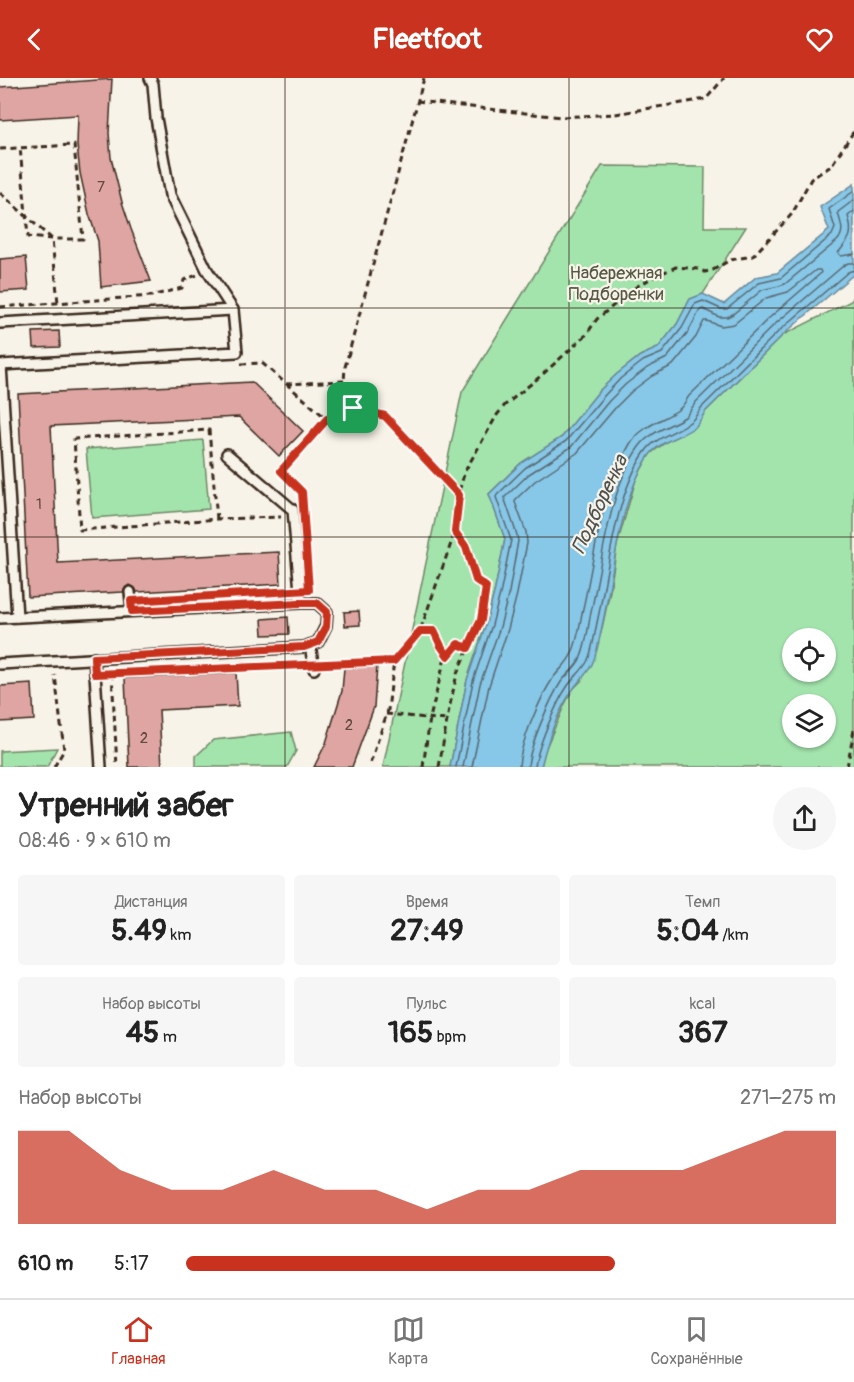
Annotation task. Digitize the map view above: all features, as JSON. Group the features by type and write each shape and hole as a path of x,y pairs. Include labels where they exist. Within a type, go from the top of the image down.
{"lane":[{"path":"17,617 1,365 237,352 233,310 207,270 170,195 157,128 153,84 150,78"},
{"path":"0,323 233,310"},
{"path":"227,454 293,510 301,603"},
{"path":"130,592 132,611"},
{"path":"0,618 301,603 317,603 327,612 326,627 318,642 304,647 0,664"},
{"path":"310,645 313,667"},
{"path":"94,658 101,767"}],"path":[{"path":"424,78 345,367 343,397 353,408 385,416 459,495"},
{"path":"417,101 561,117 615,114 706,99 724,78"},
{"path":"369,767 386,714 394,661 420,631 455,532 459,495 465,471 504,405 542,375 586,335 597,319 636,287 676,267 705,272 730,260 753,256 792,214 811,179 831,166 854,131"},
{"path":"0,148 20,147 74,145 83,239 28,237 20,147"},
{"path":"0,193 52,239 57,303"},
{"path":"0,307 151,296 182,288 184,280 207,270"},
{"path":"262,363 327,419"},
{"path":"286,384 344,381"},
{"path":"302,501 302,492 281,471 327,419 353,408"},
{"path":"218,519 209,430 74,439 80,530 218,519 282,518"},
{"path":"439,767 457,674 481,620 486,587 476,580 466,547 455,532"},
{"path":"420,631 434,631 446,654 430,718 423,767"},
{"path":"446,654 448,656 458,644 468,648"},
{"path":"95,674 313,667 394,661"},
{"path":"112,673 117,767"},
{"path":"54,767 64,750 55,675"},
{"path":"386,714 447,720"},
{"path":"847,767 854,730"}],"green space":[{"name":"Набережная Подборенки","path":"602,166 705,167 704,227 746,227 703,294 690,299 677,324 658,348 640,356 617,374 599,391 562,437 521,463 489,494 505,539 486,624 467,680 450,767 383,767 462,392"},
{"path":"854,297 854,767 541,767 545,750 564,706 572,690 582,680 601,633 617,545 636,479 650,454 669,440 696,426 705,412 783,335 851,301"},
{"path":"203,440 209,509 92,518 86,449"},
{"path":"291,732 296,751 287,767 196,767 196,756 213,740"},
{"path":"57,748 47,767 0,767 0,751"}],"water":[{"name":"Подборенка","path":"854,184 854,274 783,335 705,412 695,427 653,451 639,474 624,515 595,657 589,670 574,687 557,718 541,767 450,767 467,680 486,624 505,539 489,494 521,463 562,437 599,391 617,374 640,356 658,348 677,324 690,299 703,294 724,304 756,277 777,273 829,230 820,207"}],"building":[{"path":"112,79 109,133 111,158 122,202 151,281 101,287 98,241 80,173 77,145 78,115 0,120 0,87"},
{"path":"26,257 29,290 0,292 0,259"},
{"path":"59,331 60,347 34,348 33,332"},
{"path":"252,382 303,431 279,456 239,417 51,426 58,563 279,552 281,584 137,592 130,585 123,592 28,597 18,394"},
{"path":"359,611 360,625 345,626 344,612"},
{"path":"288,617 289,634 263,635 262,619"},
{"path":"377,666 374,707 352,767 314,767 326,743 342,691 344,668"},
{"path":"236,673 238,706 159,710 162,767 129,767 125,678"},
{"path":"32,684 34,720 0,722 0,686"}],"route":[{"path":"353,408 385,416 459,495 455,532 466,547 476,580 486,587 481,620 468,648 458,644 448,656 434,631 420,631 394,661 95,674 94,658 304,647 318,642 326,627 327,612 317,603 132,611 131,601 309,590 302,492 281,471 327,419 353,408"}]}
